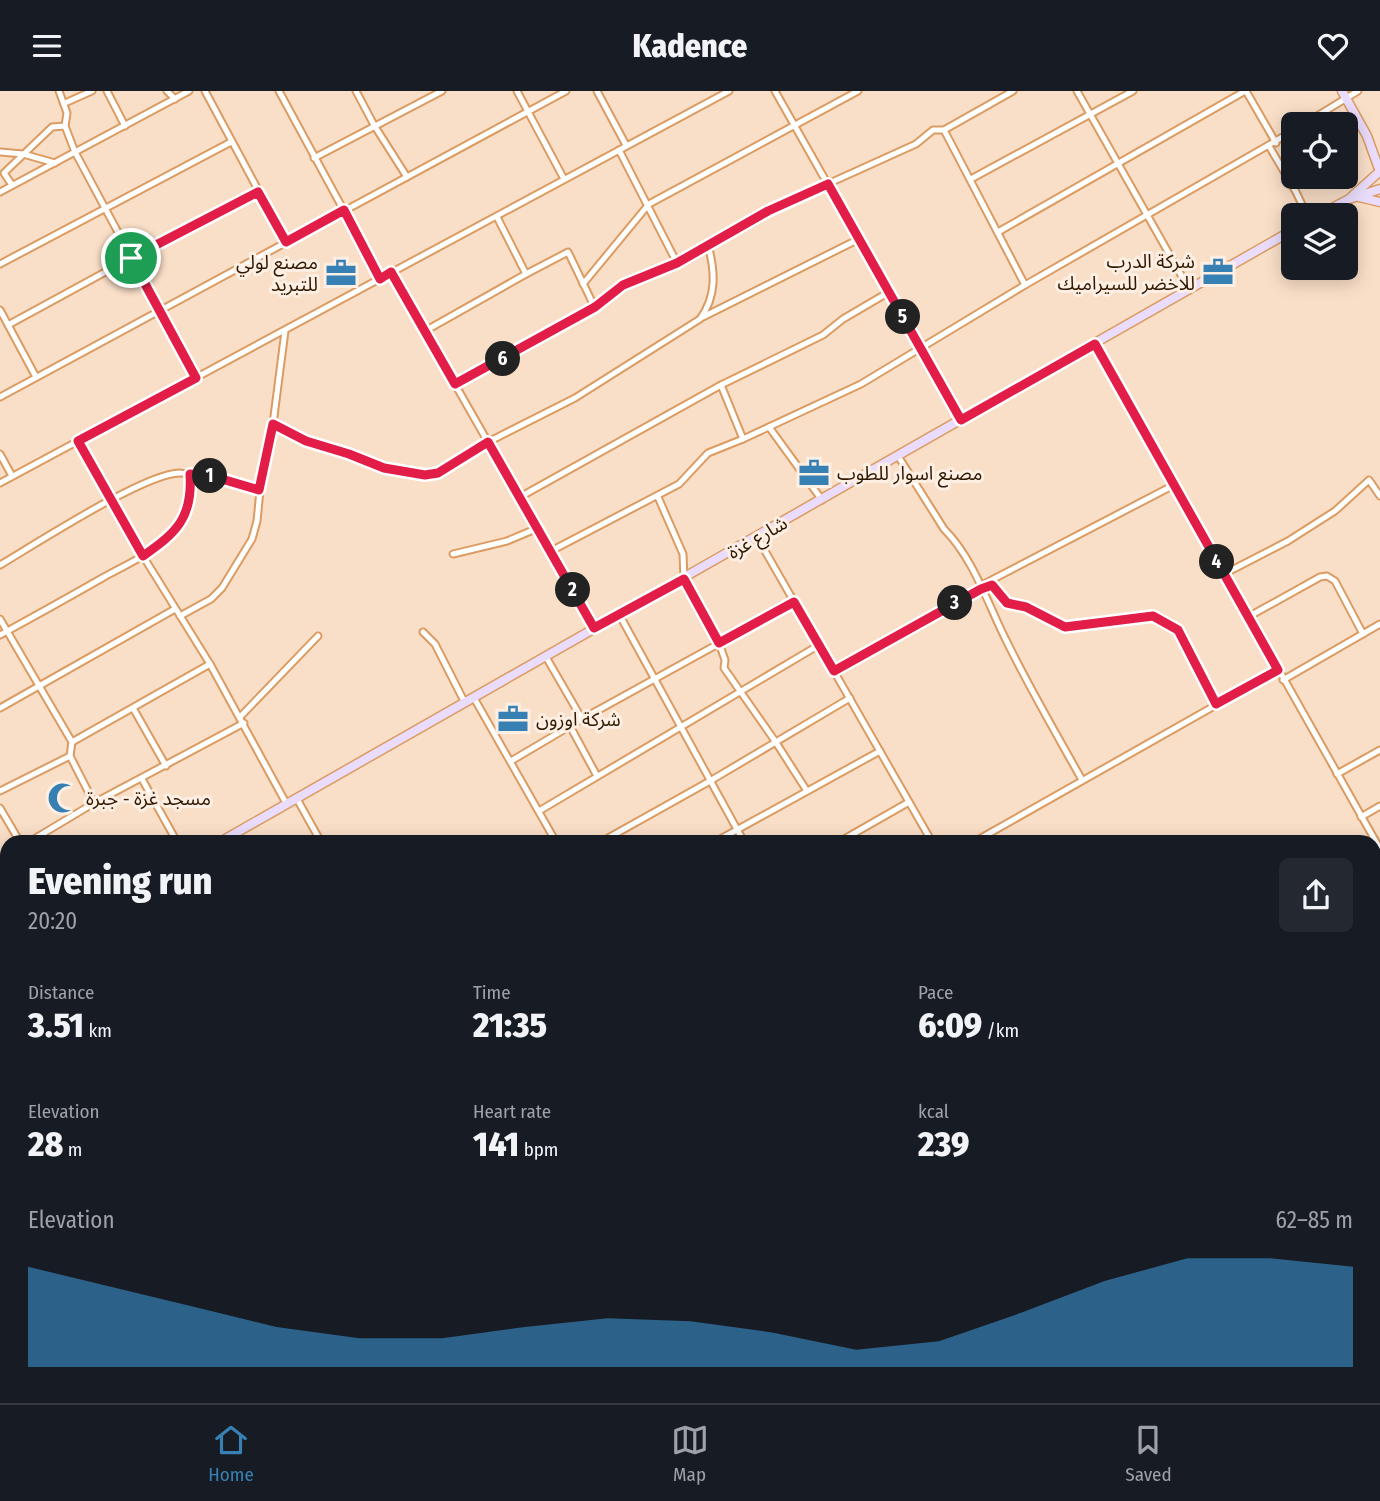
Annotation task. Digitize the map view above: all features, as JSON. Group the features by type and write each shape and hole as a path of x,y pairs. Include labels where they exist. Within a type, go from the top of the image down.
{"main road":[{"path":"1343,95 1367,136 1379,173 1353,198"},
{"path":"1367,136 1380,148"},
{"path":"1343,203 1380,189"},
{"path":"1353,198 1380,202"},
{"name":"شارع غزة","path":"232,835 1281,237"}],"street":[{"path":"59,91 67,113 65,126 75,152 196,378"},
{"path":"65,103 92,91"},
{"path":"107,91 125,126"},
{"path":"167,91 175,99"},
{"path":"0,192 190,91"},
{"path":"205,91 286,242"},
{"path":"279,91 380,279"},
{"path":"356,91 407,177"},
{"path":"314,158 442,91"},
{"path":"517,91 564,179"},
{"path":"0,397 566,91"},
{"path":"597,91 626,145"},
{"path":"0,483 729,91"},
{"path":"775,91 961,420"},
{"path":"583,284 649,204 858,91"},
{"path":"455,384 595,307 623,285 677,263 768,211 916,144 933,130 944,130 1013,91"},
{"path":"1077,91 1189,289"},
{"path":"971,179 1133,91"},
{"path":"998,232 1245,91 1276,142"},
{"path":"1320,112 1343,95 1358,91"},
{"path":"12,185 4,173 52,127 65,126"},
{"path":"944,130 1025,285"},
{"path":"551,551 679,485 708,453 840,395 1025,285 1281,139"},
{"path":"0,264 231,142"},
{"path":"1269,146 1301,203"},
{"path":"619,150 677,263"},
{"path":"0,152 23,154 55,163"},
{"path":"8,325 258,192"},
{"path":"497,217 526,274"},
{"path":"273,424 306,441 384,468 425,475 438,473 488,442 575,398 700,319 859,239"},
{"path":"700,319 708,308 714,284 714,268 708,245"},
{"path":"425,331 568,252 595,307"},
{"path":"391,272 594,628"},
{"path":"520,498 720,386 824,335 844,319 889,292"},
{"path":"0,310 36,377"},
{"path":"180,616 211,599 222,588 252,539 273,424 285,331"},
{"path":"1095,344 1372,835"},
{"path":"720,386 743,439"},
{"path":"769,427 822,500"},
{"path":"78,441 143,556 210,664 286,803"},
{"path":"0,454 12,476"},
{"path":"898,456 944,529 959,547 1082,780"},
{"path":"0,635 143,556 169,538 181,525 188,504 190,474"},
{"path":"0,565 131,489 167,475 215,477 259,490"},
{"path":"1224,574 1288,541 1335,512 1369,480 1380,496"},
{"path":"834,671 981,587 1174,485"},
{"path":"658,497 683,554 684,579 719,643 725,660 724,668 807,791"},
{"path":"453,554 497,544 538,528"},
{"path":"757,537 928,835"},
{"path":"1248,617 1320,577 1327,576 1335,581 1363,633"},
{"path":"981,587 992,585 1007,603 1026,607 1065,627 1153,616 1178,630 1216,704"},
{"path":"511,761 794,602"},
{"path":"0,708 175,610"},
{"path":"619,614 740,835"},
{"path":"0,619 72,742 70,757 94,803"},
{"path":"1283,680 1380,624"},
{"path":"423,632 435,645 465,703"},
{"path":"41,835 94,803 166,766 242,720 318,636"},
{"path":"539,811 819,645"},
{"path":"546,657 582,719"},
{"path":"72,742 210,664"},
{"path":"986,835 1278,670"},
{"path":"474,698 552,835"},
{"path":"614,835 850,698"},
{"path":"133,708 166,766"},
{"path":"570,726 597,776"},
{"path":"1337,774 1380,750"},
{"path":"727,835 880,751"},
{"path":"1373,754 1380,761"},
{"path":"0,791 70,757"},
{"path":"142,779 173,835"},
{"path":"297,799 317,835"},
{"path":"851,835 909,802"},
{"path":"1361,817 1380,806"},
{"path":"0,808 16,835"}],"place":[{"name":"شركة الدرب للاخضر للسيراميك","path":"1218,272"},
{"name":"مصنع لولي للتبريد","path":"341,273"},
{"name":"مصنع اسوار للطوب","path":"814,473"},
{"name":"شركة اوزون","path":"513,719"},
{"name":"مسجد غزة - جبرة","path":"63,798"}],"route":[{"path":"828,184 961,420 1095,344 1278,670 1216,704 1178,630 1153,616 1065,627 1026,607 1007,603 992,585 834,671 794,602 719,643 684,579 594,628 488,442 438,473 425,475 384,468 306,441 273,424 259,490 215,477 190,474 191,488 181,525 169,538 143,556 78,441 196,378 131,258 258,192 286,242 344,210 380,279 391,272 455,384 595,307 623,285 677,263 768,211 828,184"}]}
